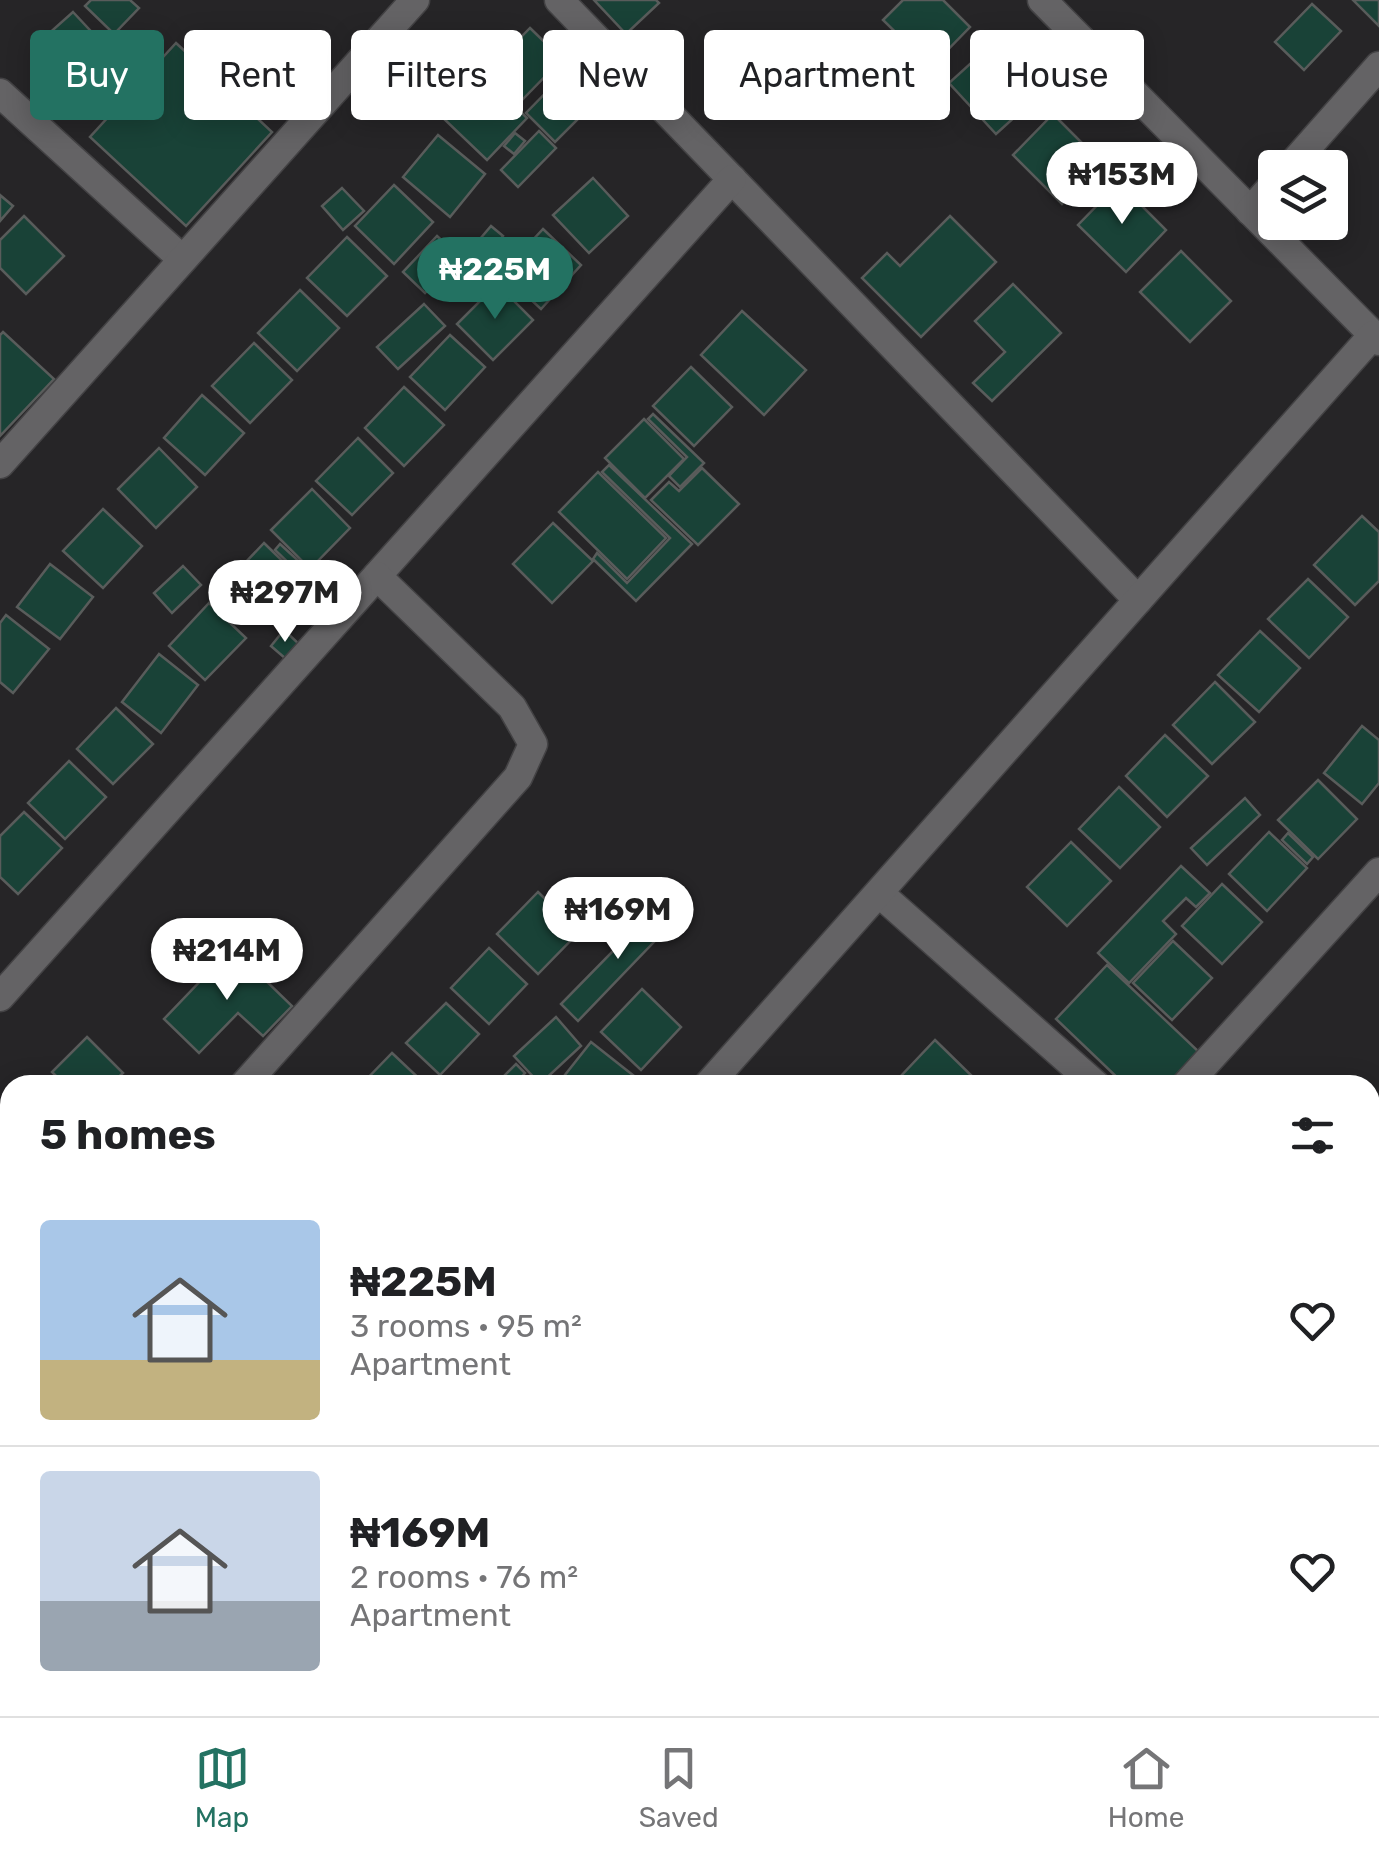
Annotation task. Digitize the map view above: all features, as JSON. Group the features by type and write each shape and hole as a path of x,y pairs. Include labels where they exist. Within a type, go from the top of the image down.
{"street":[{"path":"0,464 415,0"},
{"path":"559,0 1138,600"},
{"path":"717,1075 1376,338 1042,0"},
{"path":"1305,150 1379,66"},
{"path":"0,93 182,258"},
{"path":"0,997 732,179"},
{"path":"1250,211 1258,202"},
{"path":"253,1075 518,777 533,744 512,707 377,576"},
{"path":"1195,1075 1379,872"},
{"path":"879,892 1085,1075"}],"building":[{"path":"91,0 130,0 139,8 118,30 110,30 85,6"},
{"path":"594,0 659,3 630,30 622,30"},
{"path":"903,0 943,0 970,27 950,48 950,30 893,30 883,20"},
{"path":"1353,0 1379,0 1379,26"},
{"path":"1312,4 1341,31 1304,70 1275,42"},
{"path":"73,12 90,30 53,30"},
{"path":"530,28 543,41 543,78 523,99 523,35"},
{"path":"176,43 184,50 184,120 259,120 272,132 186,226 90,137 106,120 164,120 164,56"},
{"path":"970,64 970,106 950,84"},
{"path":"543,96 543,120 577,120 555,142 526,113"},
{"path":"523,114 527,118 487,160 445,120 523,120"},
{"path":"983,120 1011,120 996,134"},
{"path":"1047,120 1059,120 1102,163 1062,204 1013,155"},
{"path":"539,131 556,148 518,187 501,170"},
{"path":"515,133 525,141 514,154 504,146"},
{"path":"438,135 485,174 450,217 403,177"},
{"path":"593,178 628,216 589,253 553,215"},
{"path":"1119,183 1166,230 1126,272 1078,225"},
{"path":"394,185 433,222 394,264 355,226"},
{"path":"342,188 364,211 343,230 322,206"},
{"path":"0,195 13,206 0,221"},
{"path":"24,216 64,256 26,294 0,268 0,240"},
{"path":"950,216 996,262 921,337 862,278 887,253 900,266"},
{"path":"491,226 503,236 487,256 474,246"},
{"path":"543,229 581,265 541,309 502,273"},
{"path":"437,236 459,256 425,293 403,272"},
{"path":"347,237 387,276 347,316 307,278"},
{"path":"1181,251 1231,301 1190,342 1140,292"},
{"path":"497,284 533,320 493,360 457,324"},
{"path":"1013,284 1061,333 992,401 973,383 1005,352 975,321"},
{"path":"300,290 339,328 297,371 258,333"},
{"path":"424,304 445,326 398,369 377,347"},
{"path":"742,311 806,370 764,415 701,355"},
{"path":"3,332 54,379 0,436 0,335"},
{"path":"450,335 485,367 445,410 410,377"},
{"path":"254,343 292,380 250,423 212,386"},
{"path":"691,367 732,407 694,446 653,406"},
{"path":"404,387 444,425 404,466 365,428"},
{"path":"202,395 244,433 205,475 164,438"},
{"path":"653,414 704,463 680,487 669,476 687,457 648,419"},
{"path":"644,419 684,459 645,498 605,458"},
{"path":"358,438 393,473 352,515 316,481"},
{"path":"159,448 197,487 156,528 118,489"},
{"path":"609,465 692,544 636,601 593,559 597,553 627,583 670,538 602,472"},
{"path":"702,468 739,504 698,545 651,500 669,482 679,491"},
{"path":"598,472 666,538 627,579 559,512"},
{"path":"312,489 350,528 310,569 271,530"},
{"path":"103,509 142,546 103,588 63,551"},
{"path":"1362,516 1379,532 1379,581 1355,605 1314,565"},
{"path":"553,523 593,561 552,603 513,564"},
{"path":"264,543 302,580 260,623 223,586"},
{"path":"280,544 305,567 299,573 275,550"},
{"path":"50,564 93,597 60,639 17,607"},
{"path":"183,566 201,585 172,613 154,593"},
{"path":"1308,579 1348,617 1309,658 1268,619"},
{"path":"209,603 246,638 205,680 169,646"},
{"path":"6,615 49,649 13,693 0,682 0,623"},
{"path":"284,630 299,644 286,659 271,646"},
{"path":"1260,631 1300,668 1259,712 1218,675"},
{"path":"159,654 198,685 161,733 122,702"},
{"path":"1215,682 1255,722 1212,764 1173,725"},
{"path":"116,708 153,744 113,784 77,749"},
{"path":"1362,726 1379,740 1379,783 1362,804 1324,773"},
{"path":"1165,735 1208,776 1167,817 1126,776"},
{"path":"69,761 106,797 65,839 28,803"},
{"path":"1318,780 1357,819 1318,859 1278,820"},
{"path":"1119,787 1160,827 1120,868 1079,829"},
{"path":"1245,798 1260,815 1207,865 1191,848"},
{"path":"24,812 62,848 18,894 0,877 0,836"},
{"path":"1269,832 1307,868 1267,911 1229,874"},
{"path":"1288,833 1313,857 1307,864 1282,840"},
{"path":"1071,842 1111,881 1067,926 1027,887"},
{"path":"1181,866 1210,893 1196,907 1186,898 1163,921 1176,934 1129,983 1098,953"},
{"path":"1222,884 1262,922 1222,964 1182,926"},
{"path":"538,892 579,932 538,974 497,934"},
{"path":"660,903 676,919 578,1021 561,1004"},
{"path":"1173,941 1212,978 1172,1020 1133,983"},
{"path":"232,948 292,1006 263,1036 238,1013 199,1053 164,1019"},
{"path":"489,948 527,984 489,1024 451,988"},
{"path":"1107,965 1199,1052 1177,1075 1115,1075 1056,1019"},
{"path":"642,989 681,1027 641,1070 601,1032"},
{"path":"446,1003 479,1034 440,1075 406,1043"},
{"path":"556,1017 581,1046 550,1075 532,1075 514,1056"},
{"path":"87,1037 123,1073 55,1075 52,1072"},
{"path":"935,1040 971,1075 902,1075"},
{"path":"591,1042 633,1075 565,1075"},
{"path":"392,1053 415,1075 371,1075"},
{"path":"516,1064 525,1073 523,1075 505,1075"}]}
